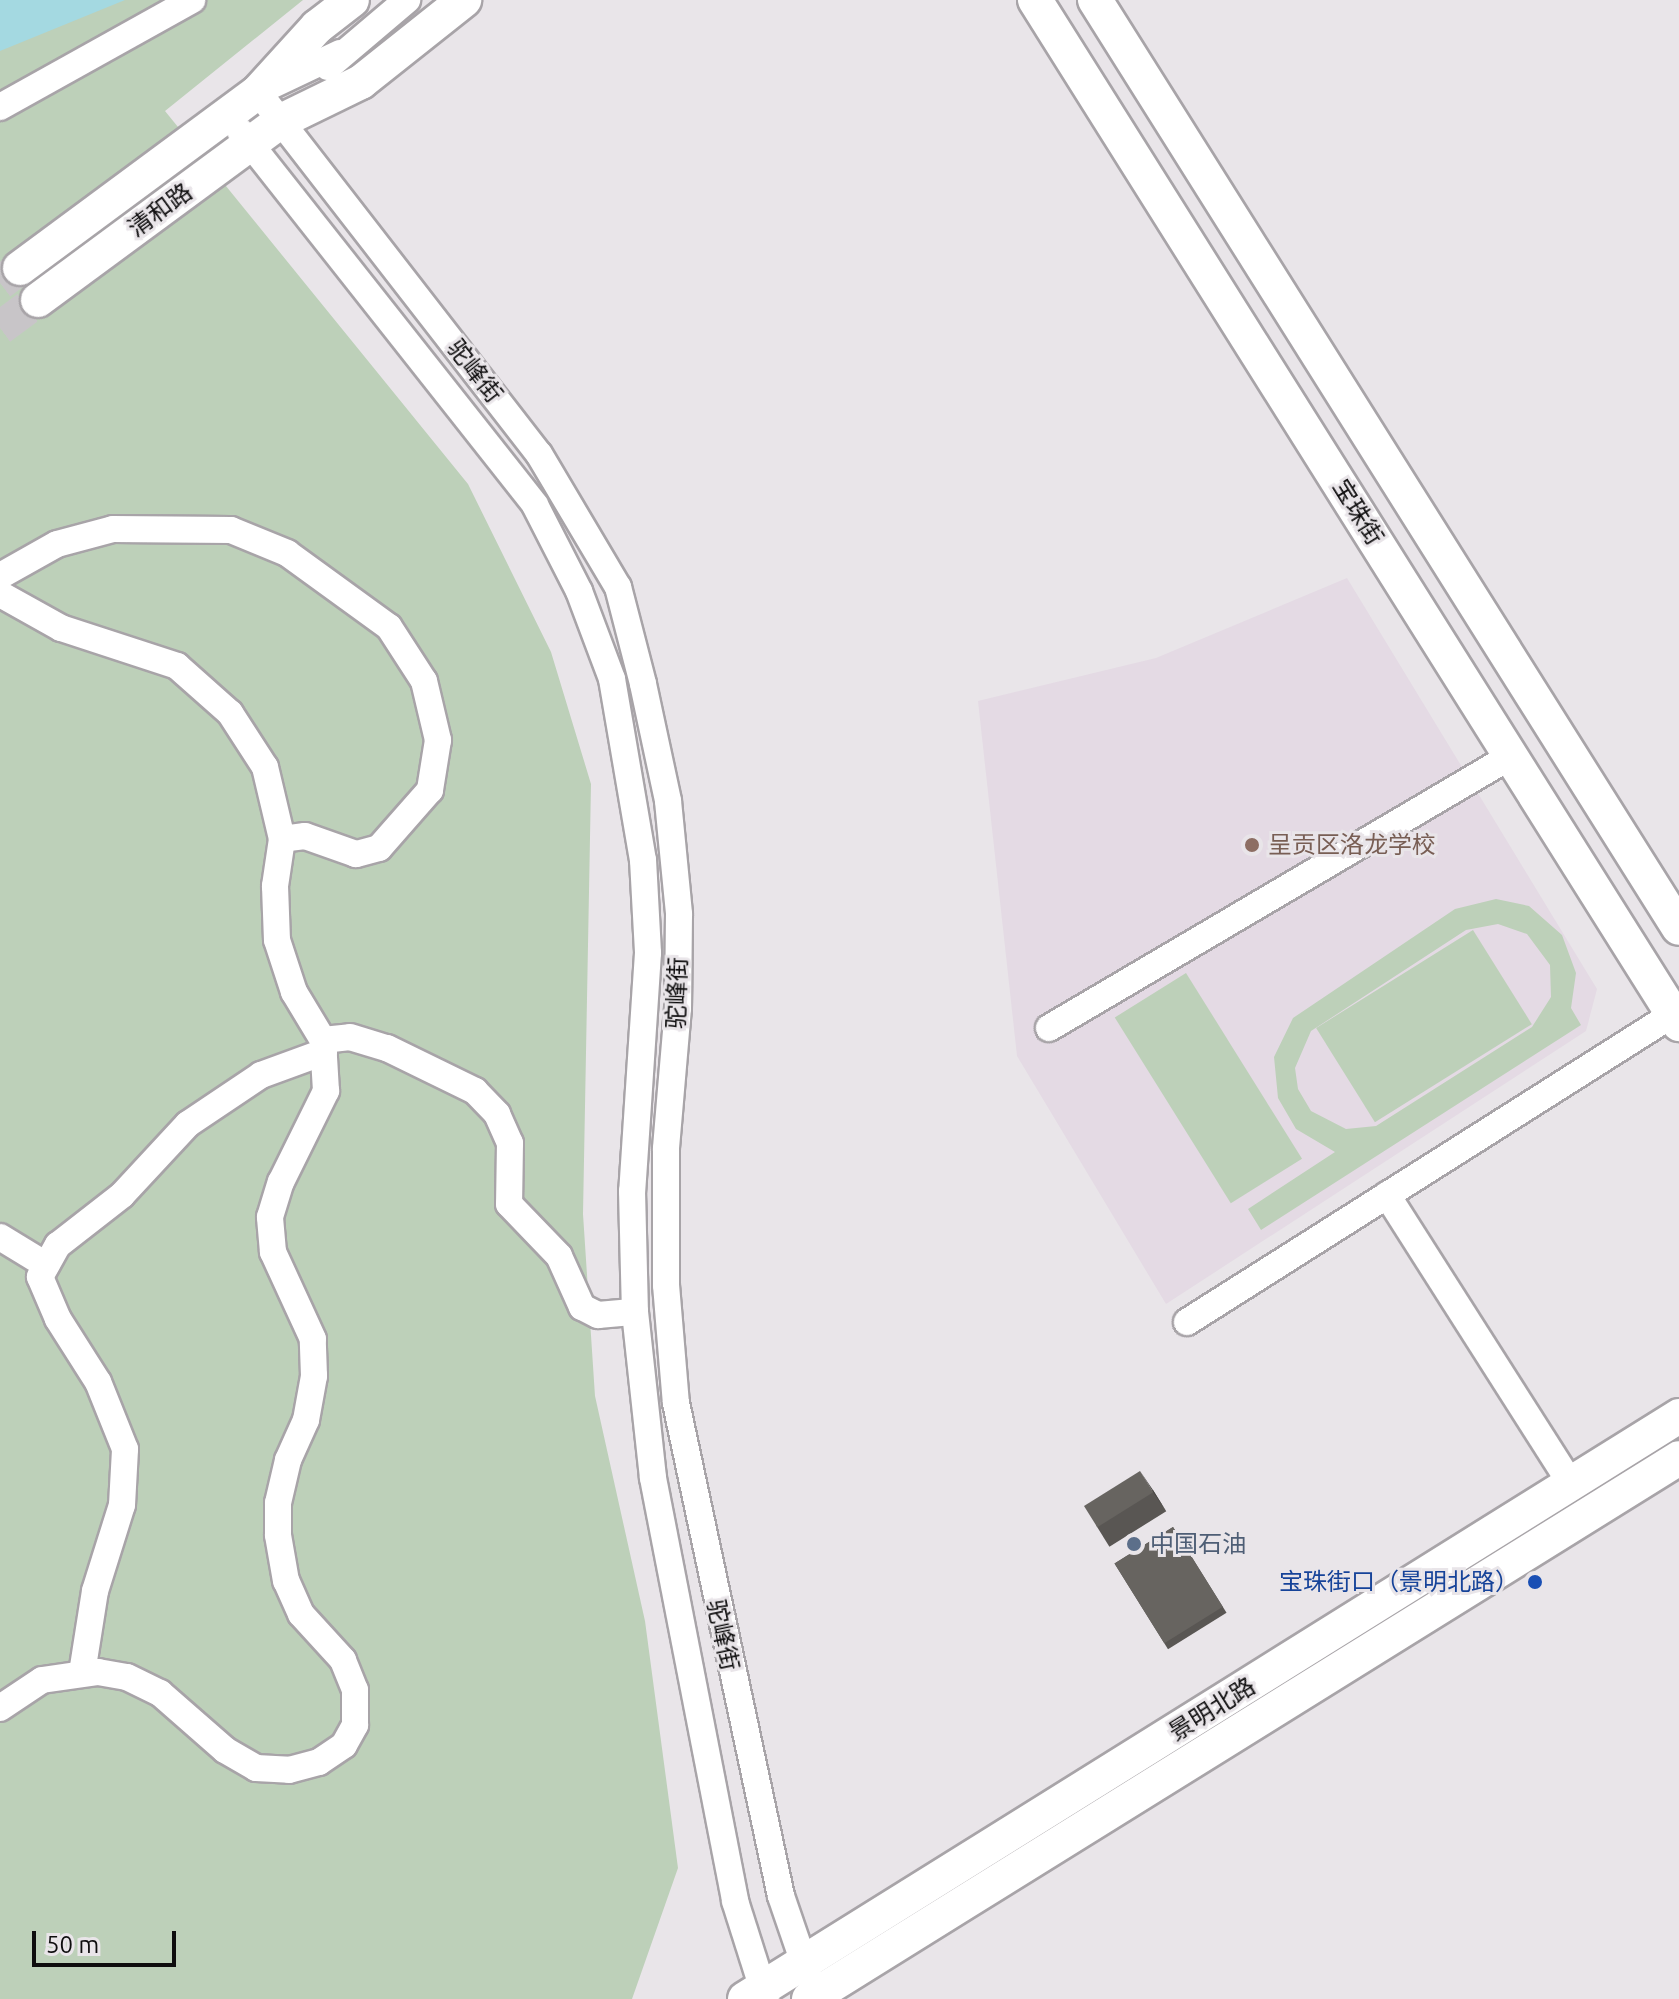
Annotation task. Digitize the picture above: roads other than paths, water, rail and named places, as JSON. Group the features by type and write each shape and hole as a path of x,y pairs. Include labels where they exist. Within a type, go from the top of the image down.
{"main road":[{"name":"清和路","path":"20,268 258,92 317,27 352,0"},
{"name":"清和路","path":"38,300 281,121 361,82 464,0"},
{"name":"宝珠街","path":"1035,0 1676,1019"},
{"name":"宝珠街","path":"1095,0 1679,928"},
{"name":"景明北路","path":"757,1996 802,1963 1679,1416"},
{"name":"景明北路","path":"815,1997 1679,1458"}],"street":[{"path":"0,107 192,0"},
{"name":"清和路","path":"281,121 340,53 407,0"},
{"name":"清和路","path":"258,92 340,53"},
{"name":"驼峰街","path":"258,92 539,454 618,587 668,801 679,914 678,1008 666,1149 666,1285 676,1403 777,1880 815,1997"},
{"name":"驼峰街","path":"228,116 535,505 579,591 612,679 643,860 648,953 632,1191 635,1312 653,1478 735,1901 757,1996"},
{"path":"0,576 57,544 113,529 231,530 287,553 389,627 424,681 438,740 430,790 379,848 356,854 305,836 282,839"},
{"path":"0,594 61,628 177,666 220,703 265,767 282,839 275,886 277,940 294,992 324,1046 326,1091 281,1182 270,1217 273,1252 313,1339 314,1376 306,1420 288,1460 278,1503 278,1535 286,1581 301,1614 343,1660 355,1690 355,1725 344,1745 319,1762 289,1770 256,1768 225,1750 160,1693 127,1677 82,1673 42,1680 0,1708"},
{"path":"1049,1028 1511,756"},
{"path":"1187,1322 1387,1195 1676,1019"},
{"path":"82,1673 95,1591 122,1505 125,1449 98,1382 58,1319 40,1277 58,1245 122,1195 188,1124 261,1075 350,1037 387,1048 475,1091 497,1114 510,1143 509,1204 516,1216 543,1236 559,1256 582,1307 598,1315 635,1312"},
{"path":"1387,1195 1571,1484"},
{"path":"0,1237 46,1265"}],"water":[{"path":"0,0 125,0 0,51"}],"tunnel":[{"path":"0,283 20,268"},
{"path":"0,328 38,300"}],"place":[{"name":"呈贡区洛龙学校","path":"1252,845"},
{"name":"中国石油","path":"1134,1544"},
{"name":"宝珠街口（景明北路）","path":"1535,1582"}]}
